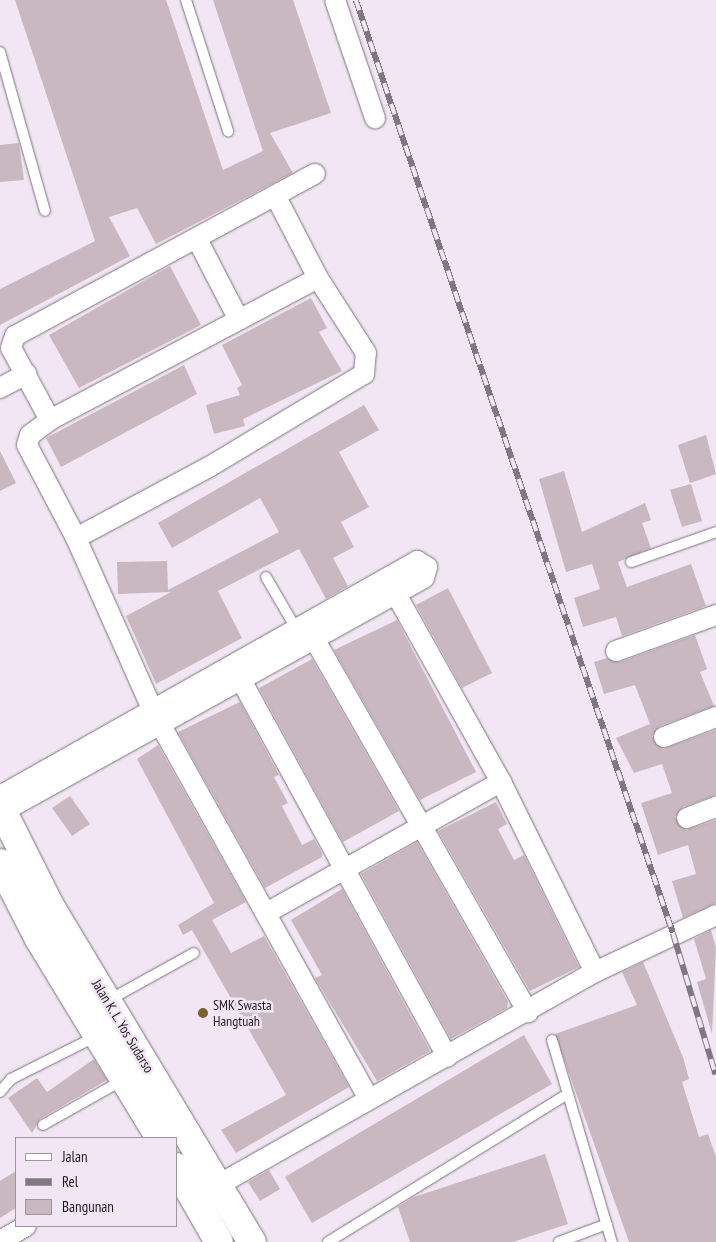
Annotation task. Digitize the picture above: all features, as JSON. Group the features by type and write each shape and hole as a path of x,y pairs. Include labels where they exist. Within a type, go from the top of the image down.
{"highway":[{"name":"Jalan K. L. Yos Sudarso","path":"1,807 50,906 108,1001 160,1137"},
{"name":"Jalan K. L. Yos Sudarso","path":"0,863 39,939 97,1036 135,1072 220,1184 252,1242"},
{"path":"178,1170 219,1242"}],"street":[{"path":"336,0 375,118"},
{"path":"50,420 11,348 15,336 276,197 315,174"},
{"path":"76,538 209,467 364,374 366,353 318,278 276,197"},
{"path":"197,239 239,320"},
{"path":"318,278 50,420 30,435 27,445 76,538 157,717 268,912 369,1099"},
{"path":"0,388 26,374"},
{"path":"1,807 237,672 306,631 423,562 428,573 424,578 396,594 306,631"},
{"path":"396,594 501,782 595,972"},
{"path":"616,650 716,615"},
{"path":"306,631 422,826 528,1012"},
{"path":"237,672 447,1057"},
{"path":"664,737 716,717"},
{"path":"268,912 501,782"},
{"path":"687,818 716,807"},
{"path":"220,1184 369,1099 528,1012 595,972 714,922"},
{"path":"0,1241 24,1227"}],"lane":[{"path":"186,0 228,131"},
{"path":"0,52 45,212"},
{"path":"632,562 716,532"},
{"path":"266,577 306,631"},
{"path":"108,1001 194,953"},
{"path":"0,1092 11,1079 97,1036"},
{"path":"552,1040 612,1242"},
{"path":"43,1125 135,1072"},
{"path":"328,1242 568,1094"},
{"path":"559,1242 607,1224"}],"building":[{"path":"15,0 166,0 223,170 263,151 213,0 293,0 331,113 270,133 293,173 156,244 137,208 109,217 130,256 0,325 0,289 95,241"},
{"path":"19,143 24,180 0,182 0,145"},
{"path":"170,266 201,325 79,388 49,335"},
{"path":"311,298 327,328 319,332 342,371 243,419 245,426 214,434 206,405 240,395 237,388 242,385 222,345"},
{"path":"184,365 197,394 61,467 46,438"},
{"path":"364,405 379,430 339,452 369,507 341,522 354,547 333,558 348,586 326,599 299,549 218,591 242,638 156,684 126,616 171,592 118,594 117,562 167,561 168,590 279,532 260,498 172,548 158,523"},
{"path":"706,435 716,474 690,483 678,445"},
{"path":"0,451 16,483 0,491"},
{"path":"564,471 582,532 645,503 651,520 642,523 651,548 618,562 627,587 691,564 706,606 622,636 616,617 583,627 574,598 600,589 592,564 566,572 539,479"},
{"path":"691,484 702,521 682,527 670,490"},
{"path":"448,588 492,673 462,688 416,605"},
{"path":"397,620 476,772 420,800 334,650"},
{"path":"695,635 707,669 700,672 714,706 660,726 652,736 663,749 716,730 716,795 683,807 675,817 686,830 716,820 716,903 683,918 672,881 696,874 688,845 658,855 641,803 672,793 662,764 634,773 616,738 650,724 635,685 604,694 594,662 607,658 620,662"},
{"path":"312,659 399,811 343,842 259,688"},
{"path":"240,702 279,775 274,777 288,803 282,806 302,845 314,839 322,853 322,857 265,888 178,732"},
{"path":"158,745 246,902 212,920 231,953 264,936 349,1087 236,1153 221,1130 286,1095 192,930 183,935 178,925 214,903 137,759"},
{"path":"70,796 90,824 72,836 52,808"},
{"path":"496,802 507,824 498,829 514,860 524,855 579,967 530,991 438,831"},
{"path":"417,842 508,1002 507,1008 451,1039 361,874"},
{"path":"342,889 430,1051 377,1081 315,978 322,975 291,920"},
{"path":"711,930 716,948 712,1034 697,982 706,979 694,939"},
{"path":"643,962 683,1057 689,1079 682,1082 699,1137 708,1134 716,1157 716,1242 629,1242 555,1034 637,1005 622,972"},
{"path":"524,1035 552,1084 312,1223 285,1177"},
{"path":"94,1059 107,1080 40,1119 32,1133 8,1098 37,1078 47,1092"},
{"path":"545,1154 568,1224 513,1242 410,1242 398,1207 414,1197"},
{"path":"269,1170 280,1189 260,1201 248,1182"},
{"path":"15,1172 15,1209 0,1218 0,1181"}],"railway":[{"path":"356,0 673,933 716,1075"}],"place":[{"name":"SMK Swasta Hangtuah","path":"203,1013"}]}
